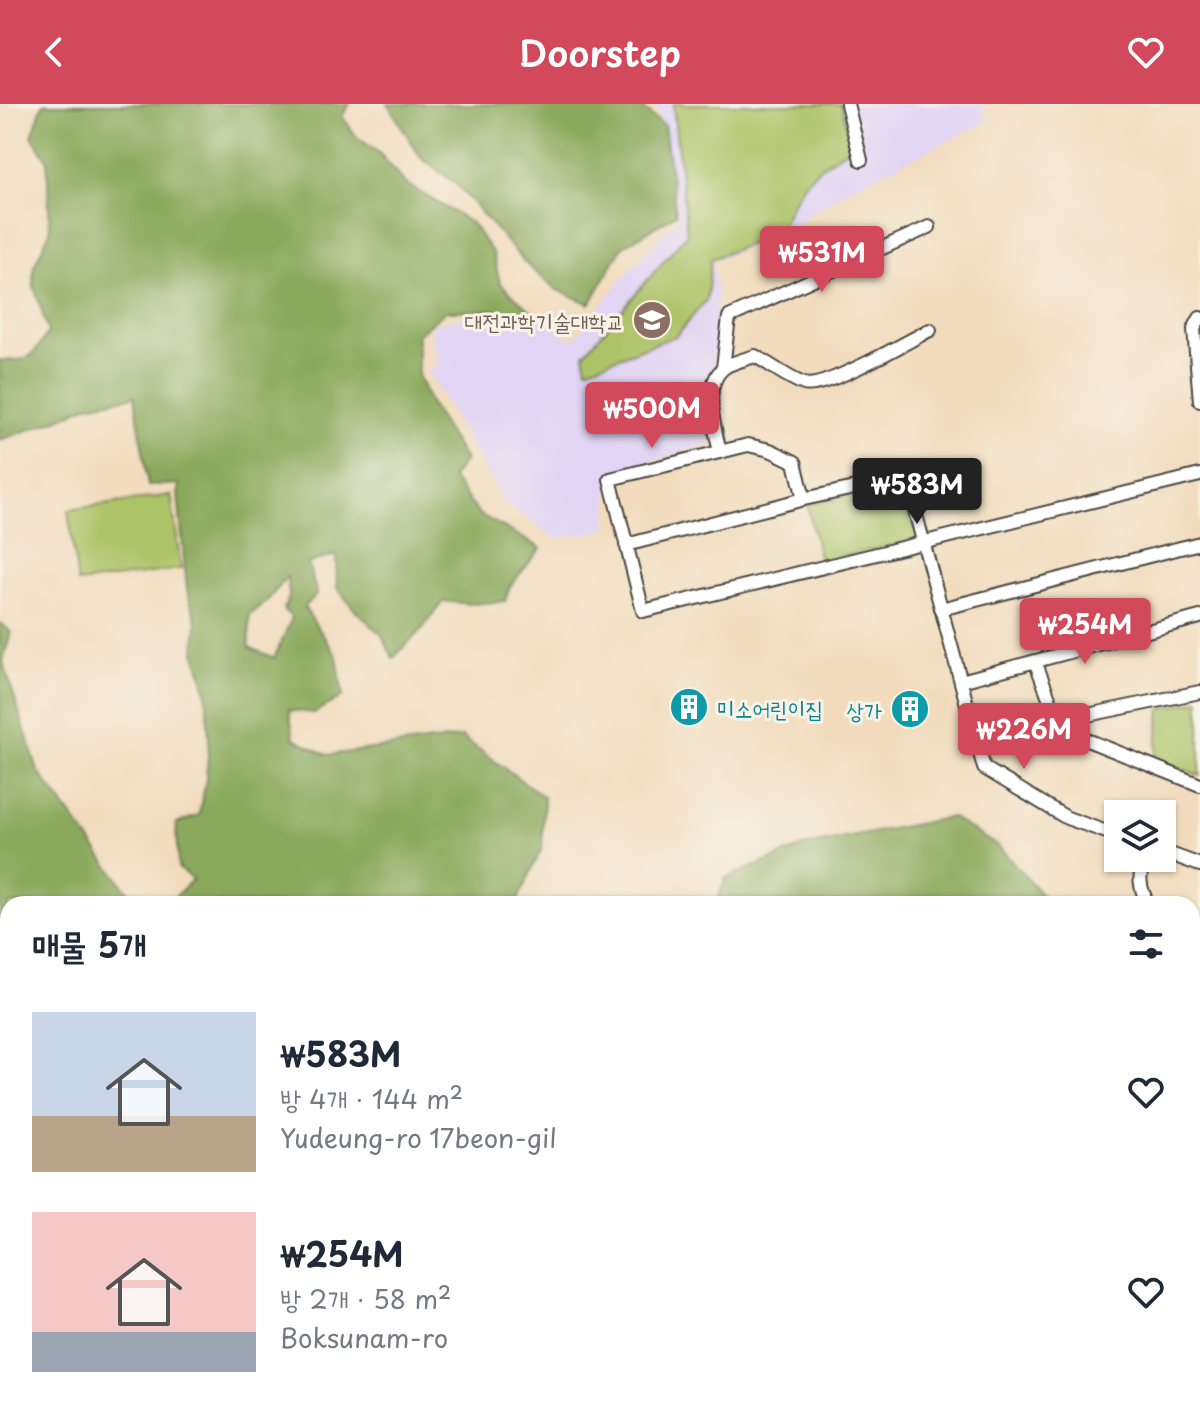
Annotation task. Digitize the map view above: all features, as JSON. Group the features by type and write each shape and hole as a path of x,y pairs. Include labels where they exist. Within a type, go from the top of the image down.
{"street":[{"path":"847,104 861,160"},
{"path":"720,452 710,403 723,368 729,317 929,227"},
{"path":"1200,318 1194,329 1200,401"},
{"path":"723,368 755,356 806,386 820,384 854,370 930,330"},
{"path":"804,499 795,462 770,450 748,445 610,479 643,611 1200,475"},
{"path":"626,545 887,481 900,487 912,500 925,543 984,768 1067,818 1104,831"},
{"path":"941,609 1200,543"},
{"path":"961,681 1200,617"},
{"path":"1035,661 1058,721 1077,736 1200,785"},
{"path":"1058,721 1200,692"},
{"path":"1176,856 1200,865"},
{"path":"1140,872 1139,887 1144,896"}],"shaded area":[{"name":"대전과학기술대학교","path":"655,104 982,104 987,122 848,189 778,235 713,261 717,297 709,446 609,472 607,530 556,539 504,503 427,370 438,365 430,325 489,310 537,316 572,341 631,268 679,217 664,125"}],"green space":[{"path":"43,104 350,104 342,116 357,137 379,153 405,183 471,223 493,253 500,283 537,316 489,310 446,311 418,334 418,375 430,404 465,460 452,478 479,514 541,548 510,586 505,601 472,604 443,601 423,628 393,658 382,635 337,588 336,555 308,563 317,594 304,607 337,656 343,696 314,713 289,710 294,738 327,755 462,737 544,797 542,848 520,896 175,896 193,879 178,868 176,824 199,815 209,741 206,690 195,652 197,622 187,590 179,484 148,486 135,396 88,405 0,440 0,360 30,356 48,331 33,283 34,266 50,231 47,160 32,136","holes":["287,577 289,596 284,609 292,618 274,658 249,647 250,615 267,601"]},
{"path":"388,104 637,104 664,125 676,214 622,247 590,304 557,290 527,265 456,184 421,158"},
{"path":"673,104 841,104 852,147 824,165 806,182 778,233 711,259 707,299 676,336 587,369 584,354 687,234"},
{"path":"888,488 909,501 920,539 820,561 807,504"},
{"path":"171,495 181,569 78,583 68,510"},
{"path":"0,623 11,632 3,662 38,771 131,896 0,896"},
{"path":"1200,700 1200,776 1155,758 1161,709"},
{"path":"951,817 999,847 1043,896 718,896 726,878 805,846"}],"place":[{"name":"대전과학기술대학교","path":"652,320"},
{"name":"미소어린이집","path":"689,707"},
{"name":"상가","path":"910,709"}]}
